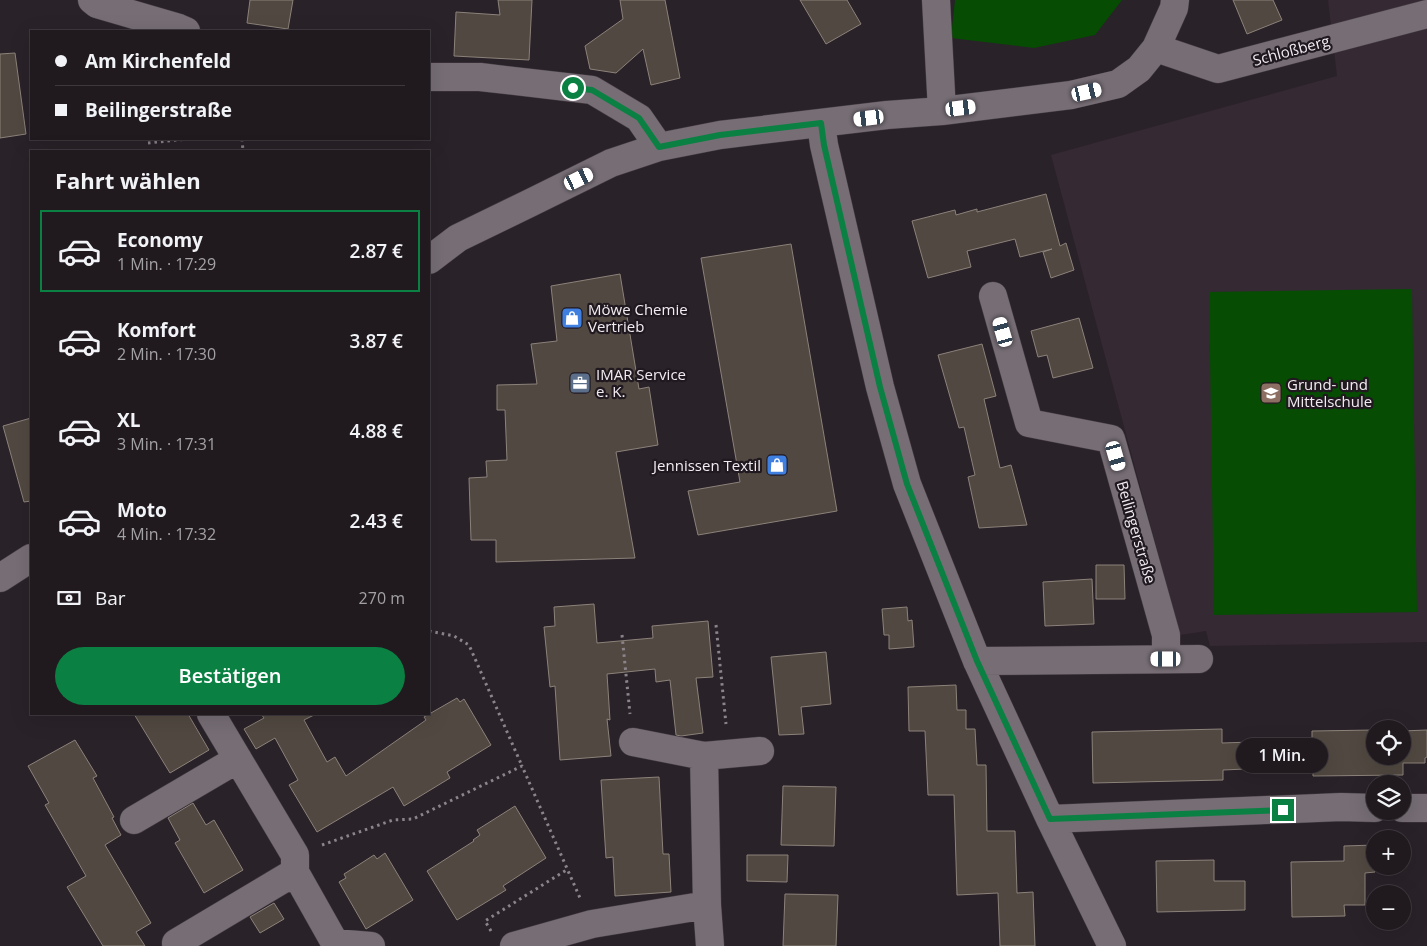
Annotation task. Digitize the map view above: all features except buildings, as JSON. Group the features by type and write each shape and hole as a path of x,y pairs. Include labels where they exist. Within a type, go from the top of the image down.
{"street":[{"path":"92,0 97,4 184,30"},
{"path":"936,0 942,111"},
{"path":"430,259 458,238 554,190 612,163 659,147 720,135 1071,95 1118,84 1139,69 1156,48 1174,8 1175,0"},
{"name":"Schloßberg","path":"1156,48 1218,69 1427,14"},
{"path":"430,77 480,77 592,90 639,118 659,147"},
{"path":"821,123 826,155 880,387 907,484 977,661 1050,819 1112,946"},
{"name":"Beilingerstraße","path":"993,296 1029,423 1111,439 1166,635 1166,659"},
{"path":"0,578 30,559"},
{"path":"977,661 1199,659"},
{"path":"212,715 295,863 334,943 371,946"},
{"path":"633,742 717,755 760,751"},
{"path":"710,946 707,905 717,755"},
{"path":"134,820 238,759"},
{"path":"1050,819 1341,807 1366,808"},
{"path":"1411,808 1427,808"},
{"path":"176,943 295,863"},
{"path":"515,943 592,924 707,905"}],"path":[{"path":"148,143 177,140"},
{"path":"716,625 717,755"},
{"path":"430,631 454,636 468,645 592,924"},
{"path":"622,635 633,742"},
{"path":"295,863 393,820 413,820 522,766"},
{"path":"515,943 485,921 568,869"}],"shaded area":[{"name":"Grund- und Mittelschule","path":"1328,0 1427,0 1427,642 1210,646 1206,631 1180,635 1051,155 1337,76"}],"green space":[{"path":"955,0 1122,0 1095,35 1034,48 951,38"},
{"path":"1412,289 1417,612 1214,615 1209,292"}],"place":[{"name":"Möwe Chemie Vertrieb","path":"572,318"},
{"name":"IMAR Service e. K.","path":"580,383"},
{"name":"Grund- und Mittelschule","path":"1271,393"},
{"name":"Jennissen Textil","path":"777,465"}],"route":[{"path":"573,88 592,90 639,118 659,147 720,135 821,123 824,145 880,387 907,484 977,661 1050,819 1283,810"}]}
